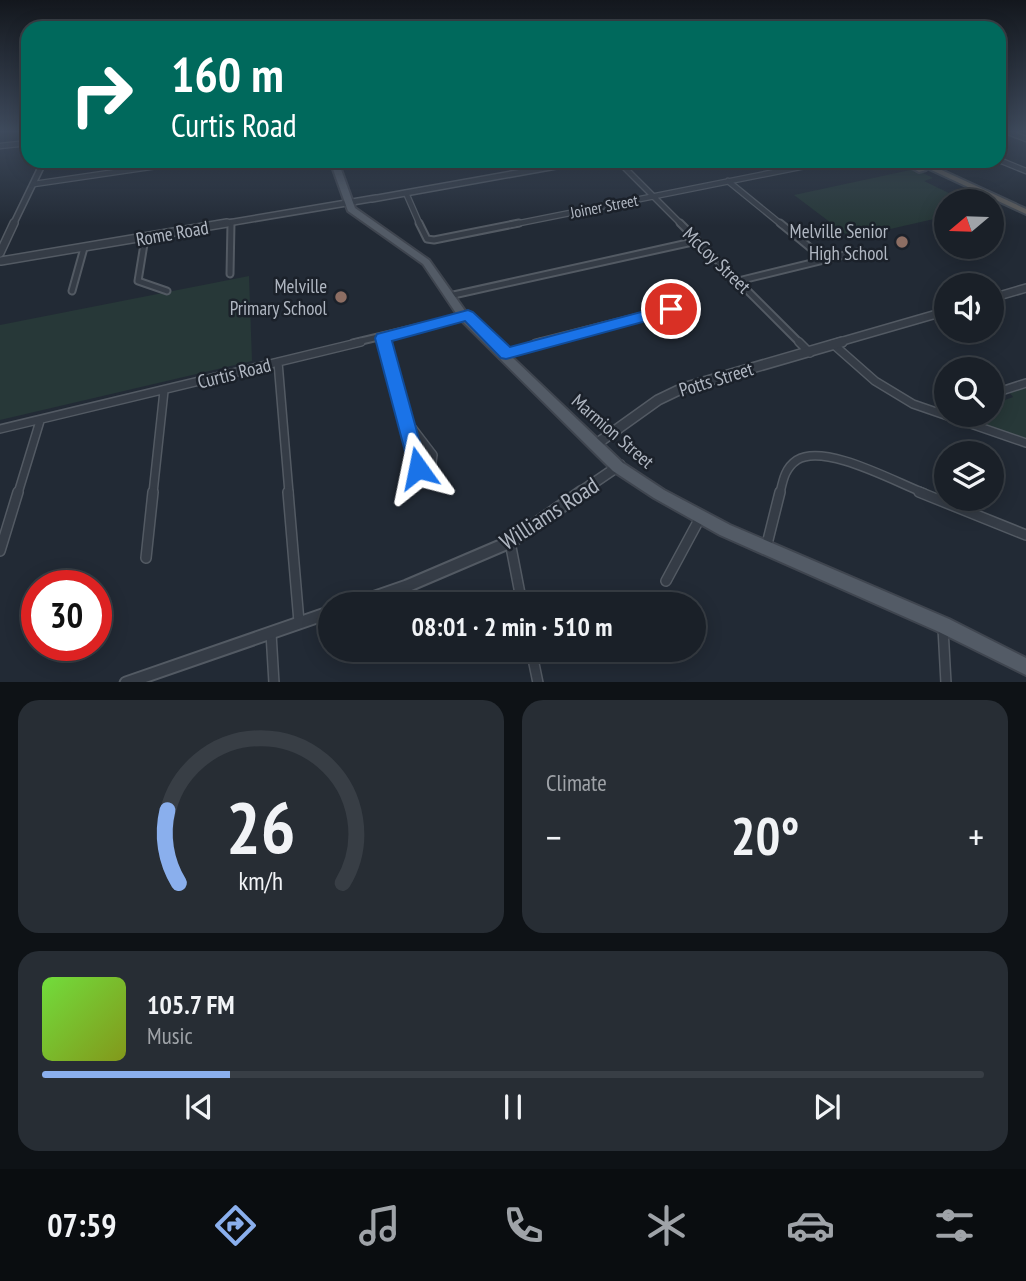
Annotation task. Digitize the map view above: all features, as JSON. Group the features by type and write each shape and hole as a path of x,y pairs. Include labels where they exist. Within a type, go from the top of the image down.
{"highway":[{"path":"918,168 962,189"},
{"path":"931,168 1026,212"},
{"path":"1004,209 1026,219"}],"main road":[{"path":"338,168 350,202"},
{"name":"Marmion Street","path":"350,202 359,217 419,256 437,275 466,316 620,465 702,515 766,547 1026,659"},
{"name":"Marmion Street","path":"943,622 1026,667"}],"street":[{"path":"1006,163 1026,171"},
{"path":"0,261 41,168"},
{"path":"116,173 118,168"},
{"path":"33,186 147,168"},
{"name":"Rome Road","path":"0,261 19,260 546,168"},
{"name":"McCoy Street","path":"624,168 809,351"},
{"name":"Joiner Street","path":"406,192 424,234 428,239 434,240 794,168"},
{"path":"728,181 824,259"},
{"path":"230,274 231,223"},
{"path":"145,238 138,281 167,291"},
{"path":"452,295 697,242"},
{"path":"72,291 84,248"},
{"path":"738,281 861,251"},
{"path":"1004,294 1026,288"},
{"path":"504,355 685,306"},
{"name":"Potts Street","path":"597,444 668,394 934,315"},
{"name":"Curtis Road","path":"0,429 466,316"},
{"path":"383,338 418,468 431,469 433,455 407,421"},
{"path":"833,344 875,381 934,413"},
{"path":"278,362 299,622"},
{"path":"1004,390 1026,383"},
{"path":"146,558 164,391"},
{"path":"0,551 40,421"},
{"path":"976,427 1026,443"},
{"path":"766,547 785,473 799,458 814,455 828,455 844,461 1026,535"},
{"name":"Williams Road","path":"390,592 510,542 620,465"},
{"path":"666,581 702,515"},
{"path":"510,542 520,592"},
{"path":"126,682 318,616"},
{"path":"943,622 946,682"},
{"path":"271,632 274,682"},
{"path":"534,662 538,682"}],"shaded area":[{"path":"915,169 933,178 924,181 941,189 934,189 934,219 851,238 794,195"},
{"path":"249,276 252,361 0,420 0,325"},
{"path":"1026,386 1026,439 988,427 1004,427 1004,400 1013,397 1009,392"}],"place":[{"name":"Melville Senior High School","path":"902,242"},
{"name":"Melville Primary School","path":"341,297"}],"route":[{"path":"418,468 383,338 468,315 506,354 525,346 671,309"}]}
